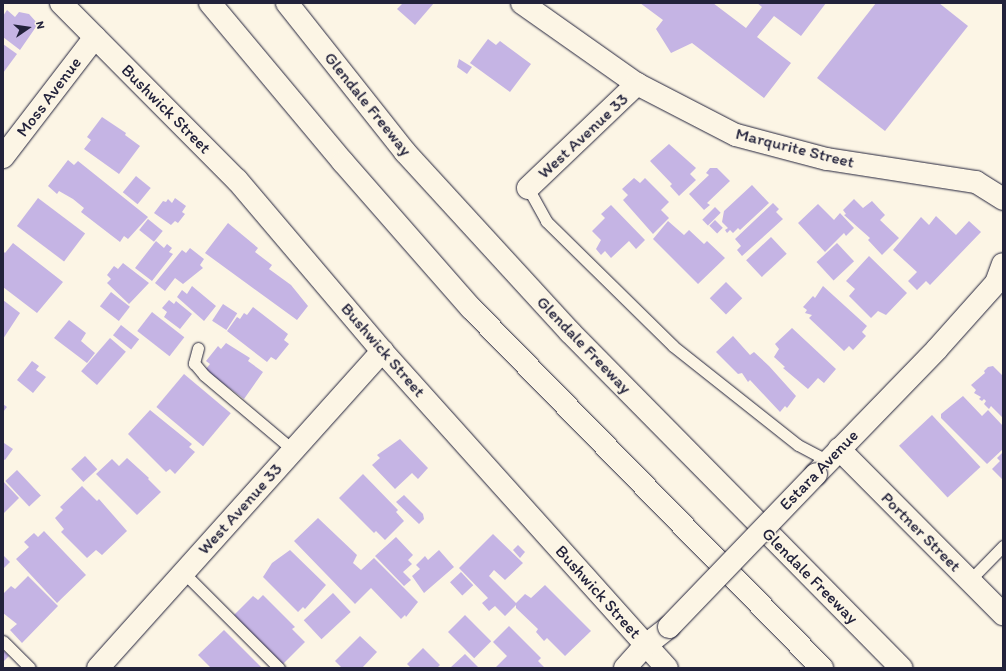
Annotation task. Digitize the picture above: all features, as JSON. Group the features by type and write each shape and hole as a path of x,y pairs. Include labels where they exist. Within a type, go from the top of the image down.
{"main road":[{"name":"Bushwick Street","path":"61,3 237,180 382,351 667,668"},
{"path":"210,3 343,162 471,308 822,668"},
{"name":"Glendale Freeway","path":"287,3 405,152 570,332 901,668"},
{"name":"Marqurite Street","path":"522,3 637,84 736,135 827,159 976,182 1003,199"},
{"name":"Moss Avenue","path":"3,156 94,37"},
{"name":"West Avenue 33","path":"528,188 637,84"},
{"name":"Estara Avenue","path":"625,668 646,645 669,627 937,349 991,288 1003,264"},
{"name":"West Avenue 33","path":"98,668 382,351"},
{"name":"Portner Street","path":"828,461 969,581 1003,614"}],"lane":[{"path":"528,188 546,221 673,346 798,445 828,461"},
{"path":"198,348 194,363 204,375 293,450"},
{"path":"969,581 1003,546"},
{"path":"183,572 279,668"},
{"path":"3,641 30,668"}],"building":[{"path":"403,3 434,3 415,25 397,9"},
{"path":"640,3 713,3 746,28 762,7 757,3 826,3 801,36 774,16 757,37 791,63 764,98 692,43 671,53 656,29 663,20"},
{"path":"876,3 939,3 968,26 885,131 817,78"},
{"path":"7,10 15,17 19,12 29,14 38,24 20,50 3,37 3,16"},
{"path":"488,39 496,45 500,41 531,64 510,92 470,63"},
{"path":"3,44 17,54 3,73"},
{"path":"459,59 472,67 467,74 457,67"},
{"path":"102,117 126,133 125,135 140,146 119,174 84,149 91,140 87,137"},
{"path":"669,144 696,168 690,174 696,180 679,196 670,186 672,184 650,161"},
{"path":"68,160 74,165 78,161 148,217 128,239 124,236 120,242 81,212 84,208 73,199 59,191 57,194 48,186"},
{"path":"710,168 717,168 730,181 707,203 710,205 704,210 689,194 709,175 706,173"},
{"path":"136,176 151,188 138,204 123,192"},
{"path":"634,178 640,183 645,178 669,202 661,210 669,218 653,234 623,200 628,195 622,189"},
{"path":"752,185 769,203 740,230 738,228 733,233 730,230 727,233 725,230 728,228 722,222 724,211"},
{"path":"38,198 85,234 64,261 17,226"},
{"path":"175,198 186,206 182,212 185,214 178,223 175,221 171,225 154,213 163,201 166,202 168,199 172,203"},
{"path":"854,199 863,208 872,201 885,215 880,220 899,238 882,255 868,240 870,238 844,215 846,214 843,210"},
{"path":"773,203 779,209 776,212 783,219 742,256 737,250 741,246 735,239"},
{"path":"818,204 834,220 840,213 854,228 846,236 844,233 825,252 798,223"},
{"path":"611,205 645,240 636,249 629,241 611,258 605,251 601,255 596,249 601,240 592,231 605,218 601,214"},
{"path":"715,207 721,213 708,225 702,220"},
{"path":"936,216 956,235 969,221 981,232 930,285 926,281 917,290 908,281 917,272 893,250 921,217 929,225"},
{"path":"148,219 163,231 154,242 139,230"},
{"path":"715,220 723,228 717,233 709,226"},
{"path":"668,221 684,235 689,230 704,244 707,241 725,258 698,284 653,239"},
{"path":"228,223 258,248 255,252 272,265 269,269 291,285 308,306 297,320 205,253"},
{"path":"771,237 787,254 762,277 746,260"},
{"path":"156,241 164,248 167,244 172,248 169,252 173,254 152,281 135,268"},
{"path":"13,243 63,282 37,313 3,287 3,251 5,253"},
{"path":"837,243 854,261 834,280 817,262"},
{"path":"190,248 204,259 200,265 203,268 183,284 175,278 165,291 155,283 182,250 186,253"},
{"path":"869,256 907,293 886,315 878,311 871,318 849,296 855,289 846,281"},
{"path":"123,263 149,283 129,304 107,283 111,279 107,275 114,266 118,269"},
{"path":"726,282 742,298 726,315 710,298"},
{"path":"192,286 216,306 204,321 177,297 182,290 187,294"},
{"path":"823,286 867,326 862,332 866,336 853,350 849,346 844,351 809,318 812,315 805,313 807,310 803,307 813,296 815,298"},
{"path":"111,292 130,307 119,321 100,306"},
{"path":"3,300 20,313 3,339"},
{"path":"169,300 174,304 176,301 192,314 180,329 164,317 167,312 162,308"},
{"path":"223,304 237,313 226,330 212,321"},
{"path":"253,307 288,334 284,340 289,344 276,360 271,357 267,362 227,331 237,317 240,319 244,313 247,315"},
{"path":"152,312 184,337 170,356 137,331"},
{"path":"69,320 86,333 81,341 95,353 87,363 54,338"},
{"path":"121,325 139,339 131,349 113,335"},
{"path":"792,328 836,369 824,383 818,378 808,389 783,368 785,367 774,357 779,349 775,344"},
{"path":"733,336 750,355 754,352 769,366 796,396 787,408 785,406 780,412 750,380 748,382 742,373 738,374 716,352"},
{"path":"110,338 126,352 97,385 81,371"},
{"path":"226,343 250,358 248,361 263,372 244,399 205,370 210,364 206,361 218,346 221,349"},
{"path":"32,361 39,366 36,370 46,377 33,393 17,380"},
{"path":"993,366 1003,376 1003,418 991,406 989,409 984,404 986,401 984,399 982,401 979,399 981,397 974,393 976,390 971,385 985,373 984,371 988,367"},
{"path":"184,374 231,413 203,446 156,407"},
{"path":"963,396 982,416 988,410 1003,426 1003,449 987,464 941,418 941,414"},
{"path":"3,404 7,407 3,412"},
{"path":"150,410 192,444 189,447 195,452 175,474 170,469 166,472 128,434"},
{"path":"932,415 980,467 948,498 899,446"},
{"path":"400,439 428,468 418,479 412,473 395,489 372,465 380,458 377,455"},
{"path":"4,443 13,449 5,460 3,459"},
{"path":"1003,452 1003,480 992,469 1000,461 997,458"},
{"path":"85,456 97,469 83,482 71,469"},
{"path":"127,458 149,478 148,479 161,492 137,515 96,474 112,459 119,466"},
{"path":"17,470 41,496 29,507 5,481"},
{"path":"363,474 398,510 396,512 404,521 385,540 376,531 374,533 339,498"},
{"path":"3,481 19,498 4,513 3,512"},
{"path":"82,486 97,501 99,499 127,531 102,555 96,550 87,558 61,532 64,529 55,518 63,510 60,507"},
{"path":"404,495 423,514 424,519 419,524 396,502"},
{"path":"318,518 357,555 353,563 361,570 374,558 418,602 406,617 405,615 401,619 371,588 355,604 294,541"},
{"path":"44,531 86,575 57,603 16,559 29,547 24,542 34,533 38,537"},
{"path":"493,534 523,563 505,580 494,570 489,576 517,604 505,616 495,606 489,611 482,603 488,598 459,568"},
{"path":"396,537 413,555 408,560 412,564 403,572 411,580 404,586 375,556"},
{"path":"518,545 525,552 520,558 513,550"},
{"path":"290,550 326,585 305,609 303,607 298,612 263,577 272,563"},
{"path":"439,550 454,567 424,593 412,576 420,569 416,565 425,556 428,560"},
{"path":"3,555 10,562 3,569"},
{"path":"461,572 473,585 462,595 450,582"},
{"path":"28,576 58,606 22,643 10,630 17,624 3,613 3,594 11,586 15,589"},
{"path":"545,585 591,631 565,656 547,638 544,641 536,632 538,629 516,608 516,603 525,594 531,598"},
{"path":"333,593 351,612 321,639 304,620"},
{"path":"263,595 295,627 292,629 305,642 281,666 234,615 253,596 258,600"},
{"path":"465,615 491,641 474,658 448,632"},
{"path":"509,626 541,658 538,661 545,668 496,667 507,656 493,642"},
{"path":"224,630 262,668 211,668 198,655"},
{"path":"360,636 377,652 362,668 342,668 335,661"},
{"path":"423,648 440,665 437,668 411,668 407,664"},
{"path":"3,650 9,656 3,662"},
{"path":"465,654 479,668 450,668"}]}
